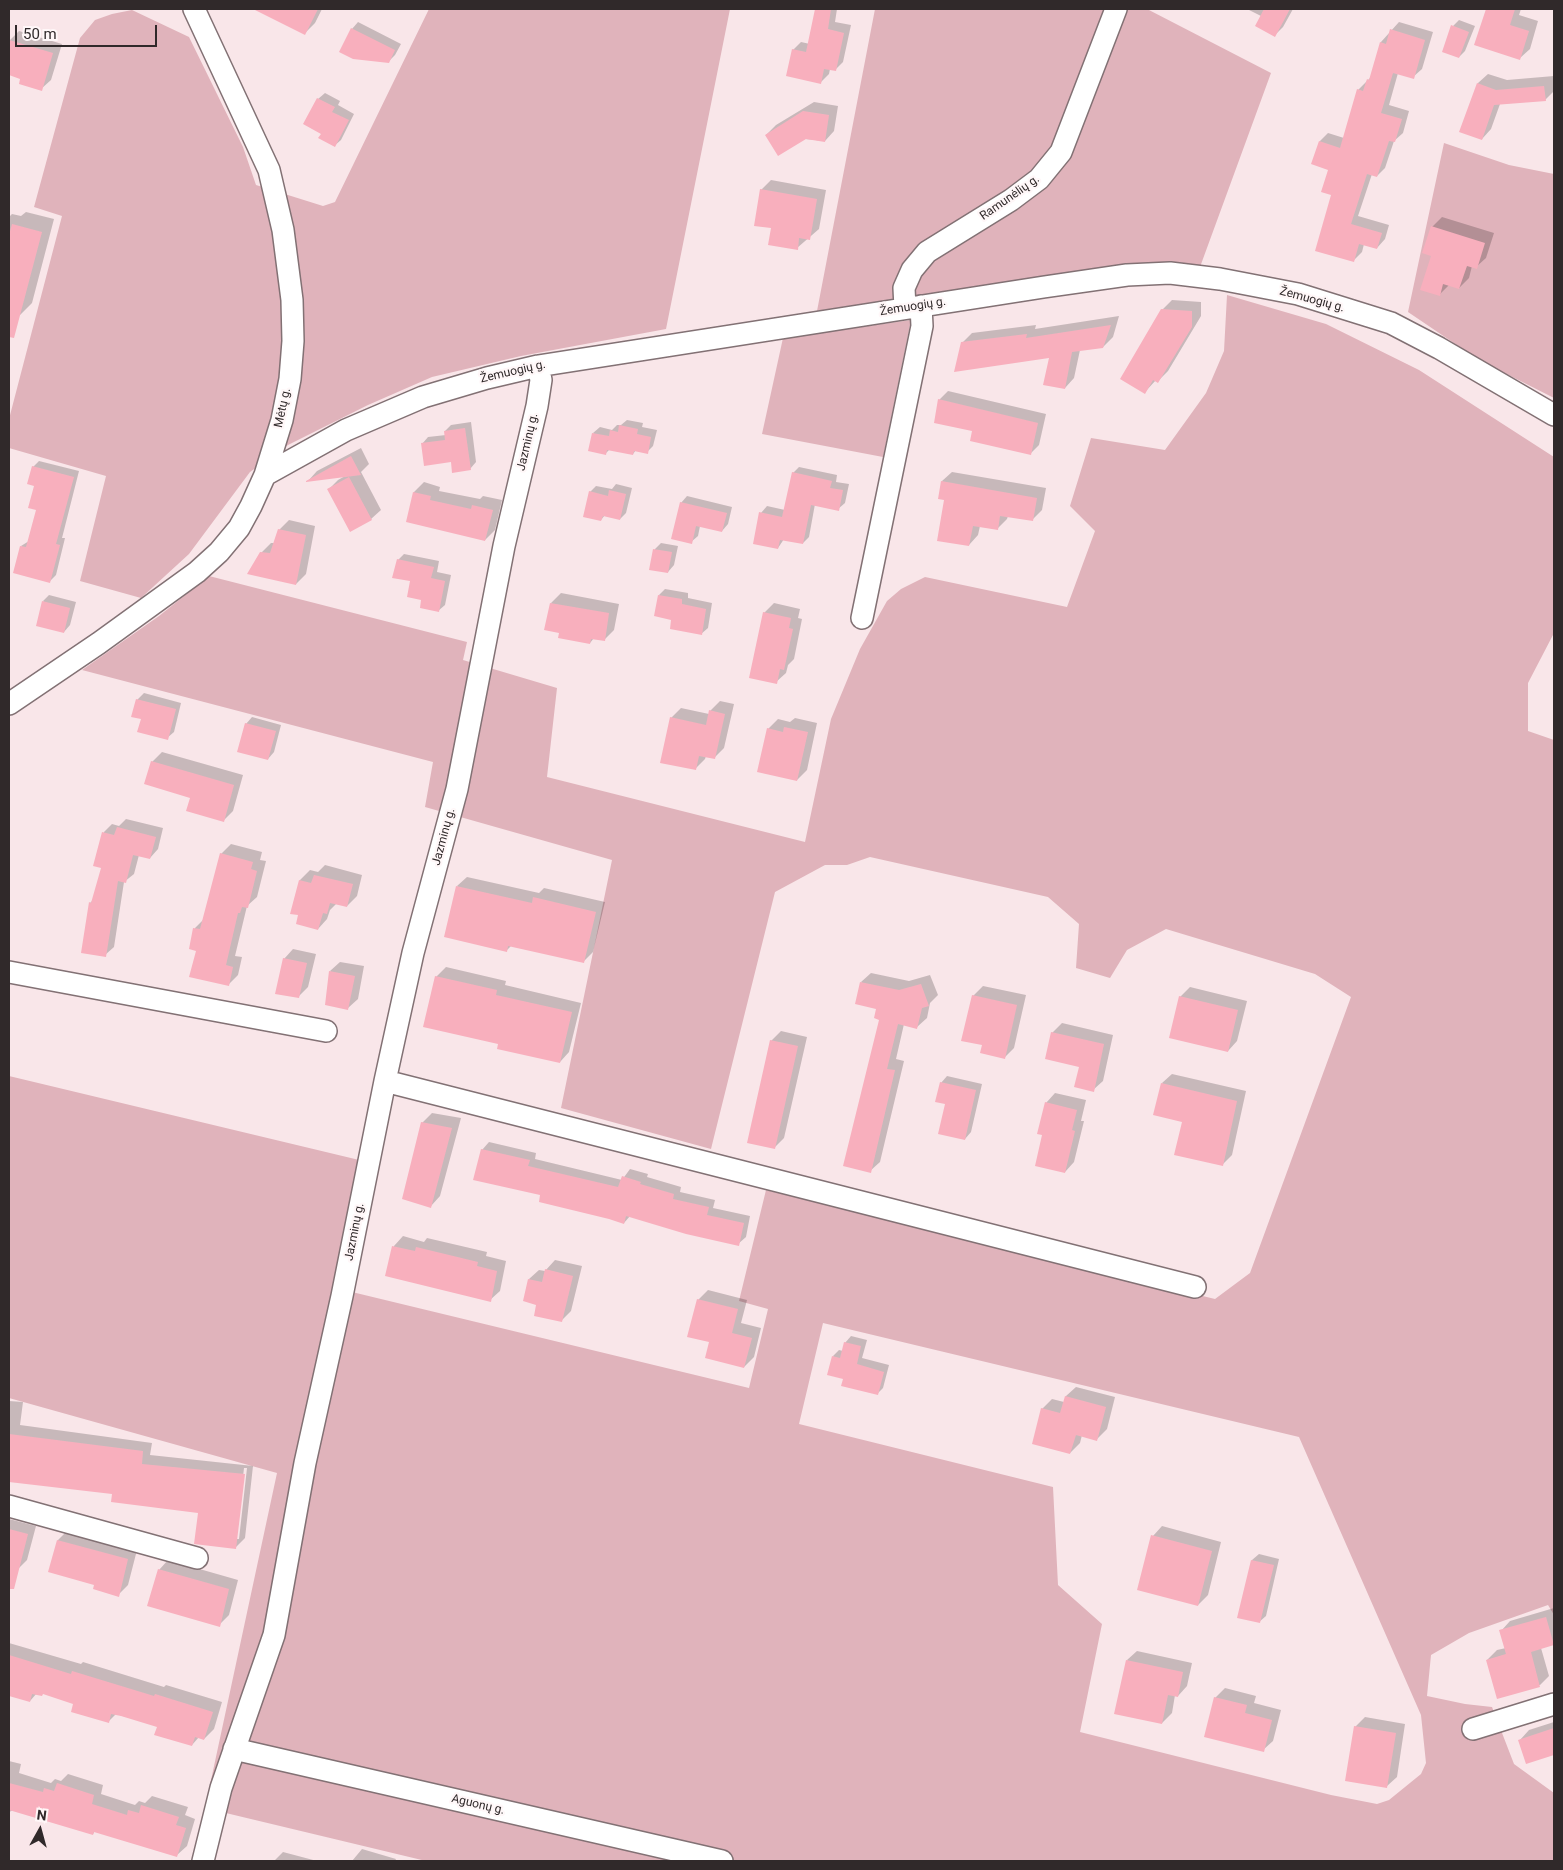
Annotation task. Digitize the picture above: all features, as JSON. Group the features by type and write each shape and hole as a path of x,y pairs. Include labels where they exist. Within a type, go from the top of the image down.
{"street":[{"name":"Mėtų g.","path":"9,704 99,643 197,572 218,552 239,528 265,475 282,420 290,379 293,341 292,300 283,230 269,170 194,9"},
{"name":"Ramunėlių g.","path":"862,618 922,326 904,288 912,270 927,252 1011,200 1039,179 1061,152 1116,9"},
{"name":"Žemuogių g.","path":"265,475 346,430 415,400 487,378 538,366 1127,275 1170,273 1220,279 1298,294 1391,322 1554,415"},
{"name":"Jazminų g.","path":"203,1861 221,1788 274,1635 304,1463 339,1308 385,1081 413,954 457,789 504,546 537,406 541,380 538,366"},
{"path":"9,972 326,1031"},
{"path":"385,1081 1195,1287"},
{"path":"9,1506 197,1558"},
{"path":"1473,1729 1554,1704"},
{"name":"Aguonų g.","path":"234,1749 722,1861"}],"shaded area":[{"path":"429,9 730,9 666,329 521,356 432,377 368,405 288,445 250,472 189,554 141,598 80,581 106,476 9,448 9,419 62,216 34,207 80,38 95,20 132,10 189,37 243,147 256,185 323,206 335,202"},
{"path":"875,9 1147,9 1271,73 1200,267 1159,265 1075,271 817,311"},
{"path":"1444,143 1509,165 1554,174 1554,398 1479,360 1408,312"},
{"path":"1227,295 1326,324 1419,370 1554,457 1554,633 1528,683 1528,731 1554,740 1554,1615 1548,1605 1469,1633 1431,1655 1427,1696 1465,1704 1492,1707 1514,1764 1554,1793 1554,1861 426,1861 205,1808 277,1473 9,1398 9,1076 380,1165 352,1292 749,1388 768,1309 739,1301 766,1190 1215,1299 1250,1273 1351,997 1315,974 1166,929 1127,950 1110,978 1076,968 1079,924 1048,897 870,857 847,865 825,865 775,892 711,1149 561,1108 612,860 425,807 433,762 82,670 159,616 209,576 467,642 463,660 557,688 547,777 805,842 831,719 860,649 887,601 901,589 925,577 1067,607 1095,531 1070,506 1091,438 1165,450 1206,393 1224,351","holes":["823,1323 1299,1437 1421,1715 1426,1763 1421,1774 1389,1800 1377,1804 1331,1795 1080,1732 1102,1624 1058,1585 1053,1487 799,1424"]},
{"path":"911,320 883,457 762,434 783,338"}],"building":[{"path":"253,9 318,9 305,35"},
{"path":"815,9 831,9 828,29 844,33 836,71 824,69 821,84 786,76 792,49 806,52"},
{"path":"1264,9 1290,9 1275,37 1255,26"},
{"path":"1486,9 1515,9 1510,25 1529,31 1520,60 1474,45"},
{"path":"1451,25 1469,32 1459,58 1442,52"},
{"path":"351,28 395,50 389,63 353,59 339,52"},
{"path":"1390,29 1425,40 1414,79 1393,73 1381,113 1402,119 1395,142 1389,141 1377,177 1367,174 1351,224 1382,233 1377,249 1359,244 1354,262 1315,251 1331,195 1321,192 1328,170 1311,164 1319,141 1340,148 1357,89 1363,91 1367,79 1369,80 1380,42 1386,44"},
{"path":"9,40 53,53 42,91 19,84 20,79 9,75"},
{"path":"1477,83 1496,90 1544,86 1546,101 1494,105 1482,140 1459,132"},
{"path":"317,98 335,107 332,112 349,120 335,147 318,138 321,134 303,124"},
{"path":"803,111 829,115 825,142 806,139 778,156 765,135"},
{"path":"760,189 817,199 810,240 799,238 798,250 768,245 771,228 754,226"},
{"path":"12,224 42,232 14,338 9,337 9,235"},
{"path":"1431,226 1485,243 1477,269 1467,266 1459,289 1443,284 1440,296 1420,290 1431,256 1422,253"},
{"path":"1161,309 1192,311 1192,327 1158,383 1153,380 1145,394 1120,379"},
{"path":"1111,325 1103,348 1072,352 1065,389 1043,385 1049,358 954,372 961,342 1027,334 1026,338"},
{"path":"938,399 1038,423 1031,455 970,441 972,431 934,423"},
{"path":"619,425 638,429 637,434 651,437 648,454 634,451 633,455 607,450 606,455 588,451 592,433 609,436 610,430 618,432"},
{"path":"465,428 471,470 452,473 451,462 424,466 421,443 445,440 444,431"},
{"path":"351,456 361,475 306,482 306,481"},
{"path":"32,466 74,477 56,544 60,545 50,583 13,573 20,546 26,547 36,510 28,508 34,486 27,484"},
{"path":"792,472 832,481 830,488 843,490 839,511 811,505 803,544 780,540 778,549 753,544 759,512 782,517"},
{"path":"349,477 372,520 350,532 327,489"},
{"path":"941,481 1037,498 1033,521 1000,516 998,530 973,526 969,546 937,541 944,500 938,499"},
{"path":"609,490 626,494 620,520 603,516 601,521 583,517 589,491 608,496"},
{"path":"413,492 431,496 430,500 471,509 472,505 493,510 485,541 406,522"},
{"path":"680,502 727,513 722,532 696,526 692,544 671,539"},
{"path":"278,529 306,535 296,585 247,574 260,552 270,553"},
{"path":"653,549 672,552 668,573 649,570"},
{"path":"397,559 434,567 431,578 445,581 439,612 420,608 421,600 407,597 410,581 392,578"},
{"path":"658,595 682,599 682,604 706,609 702,635 670,629 671,620 654,616"},
{"path":"42,601 70,608 64,633 36,626"},
{"path":"550,603 609,613 605,641 591,639 590,644 558,638 559,633 544,630"},
{"path":"763,612 791,618 789,628 793,629 784,670 780,669 777,684 749,678"},
{"path":"136,699 176,709 168,740 137,732 141,719 131,717"},
{"path":"709,710 725,714 715,759 699,756 696,770 660,763 670,717 706,725"},
{"path":"245,723 276,731 268,760 237,752"},
{"path":"784,727 808,732 797,781 757,772 767,728 783,732"},
{"path":"151,761 234,785 224,822 186,811 190,798 144,784"},
{"path":"117,827 156,837 150,859 133,855 126,883 118,881 106,957 81,953 89,902 91,903 101,868 93,866 102,832 114,835"},
{"path":"220,853 253,862 251,869 257,871 248,908 242,907 240,913 238,913 226,965 233,967 229,986 189,977 196,951 189,949 193,928 200,929"},
{"path":"314,875 353,884 347,907 330,903 327,914 323,913 318,930 296,924 298,915 290,914 299,880 311,883"},
{"path":"456,886 532,903 533,897 596,912 584,963 508,946 507,952 444,937"},
{"path":"283,958 307,963 299,998 275,994"},
{"path":"329,971 355,976 348,1010 325,1005"},
{"path":"435,976 497,990 496,995 572,1012 560,1063 497,1049 498,1044 423,1027"},
{"path":"860,982 899,990 921,984 929,1006 922,1008 917,1029 898,1024 887,1069 895,1070 871,1173 843,1166 879,1020 874,1018 876,1009 855,1004"},
{"path":"972,995 1017,1005 1005,1059 980,1053 982,1045 961,1041"},
{"path":"1179,996 1238,1010 1228,1052 1169,1038"},
{"path":"1051,1032 1104,1044 1094,1092 1074,1087 1079,1067 1045,1059"},
{"path":"770,1040 798,1046 775,1149 747,1143"},
{"path":"940,1082 976,1090 965,1140 938,1134 945,1104 935,1102"},
{"path":"1161,1083 1237,1101 1223,1166 1174,1155 1182,1122 1153,1115"},
{"path":"1045,1102 1077,1110 1072,1130 1075,1131 1065,1173 1035,1166 1042,1135 1037,1134"},
{"path":"421,1122 452,1128 431,1208 402,1199"},
{"path":"481,1149 530,1160 528,1166 618,1187 622,1176 641,1182 640,1184 674,1194 673,1199 709,1207 707,1215 744,1223 739,1246 686,1234 626,1216 624,1224 539,1202 540,1195 473,1180"},
{"path":"392,1246 415,1251 416,1247 478,1262 477,1266 497,1271 491,1302 385,1276"},
{"path":"545,1269 573,1276 562,1322 534,1316 536,1305 523,1301 528,1279 542,1282"},
{"path":"697,1299 738,1309 732,1333 752,1338 744,1368 705,1358 709,1342 687,1337"},
{"path":"844,1342 861,1346 857,1364 884,1372 878,1395 841,1386 843,1379 827,1375 832,1356 840,1358"},
{"path":"1065,1396 1106,1407 1097,1441 1076,1435 1070,1454 1032,1444 1041,1408 1060,1413"},
{"path":"9,1434 143,1451 142,1464 245,1474 236,1549 194,1544 198,1513 111,1502 112,1494 9,1482"},
{"path":"9,1529 28,1534 14,1589 9,1589"},
{"path":"1151,1535 1212,1551 1198,1606 1137,1590"},
{"path":"57,1540 128,1559 119,1597 93,1589 94,1585 48,1572"},
{"path":"1251,1560 1274,1565 1260,1623 1237,1618"},
{"path":"158,1569 229,1589 220,1627 147,1606"},
{"path":"1546,1617 1554,1645 1531,1652 1540,1687 1497,1699 1486,1660 1506,1654 1499,1630"},
{"path":"9,1655 71,1674 72,1671 154,1696 155,1694 213,1712 204,1740 195,1737 192,1746 154,1735 157,1727 111,1714 109,1723 71,1712 73,1704 43,1694 42,1696 32,1694 30,1702 9,1696"},
{"path":"1126,1660 1183,1672 1178,1697 1168,1695 1162,1724 1114,1714"},
{"path":"1214,1697 1247,1705 1245,1713 1272,1720 1264,1752 1204,1737"},
{"path":"1354,1726 1396,1733 1387,1788 1345,1781"},
{"path":"1554,1728 1554,1755 1526,1764 1518,1740"},
{"path":"9,1783 43,1792 44,1788 54,1791 57,1783 94,1795 92,1804 127,1815 128,1810 139,1813 141,1805 179,1817 176,1825 186,1828 177,1857 94,1832 93,1835 9,1810"}]}
